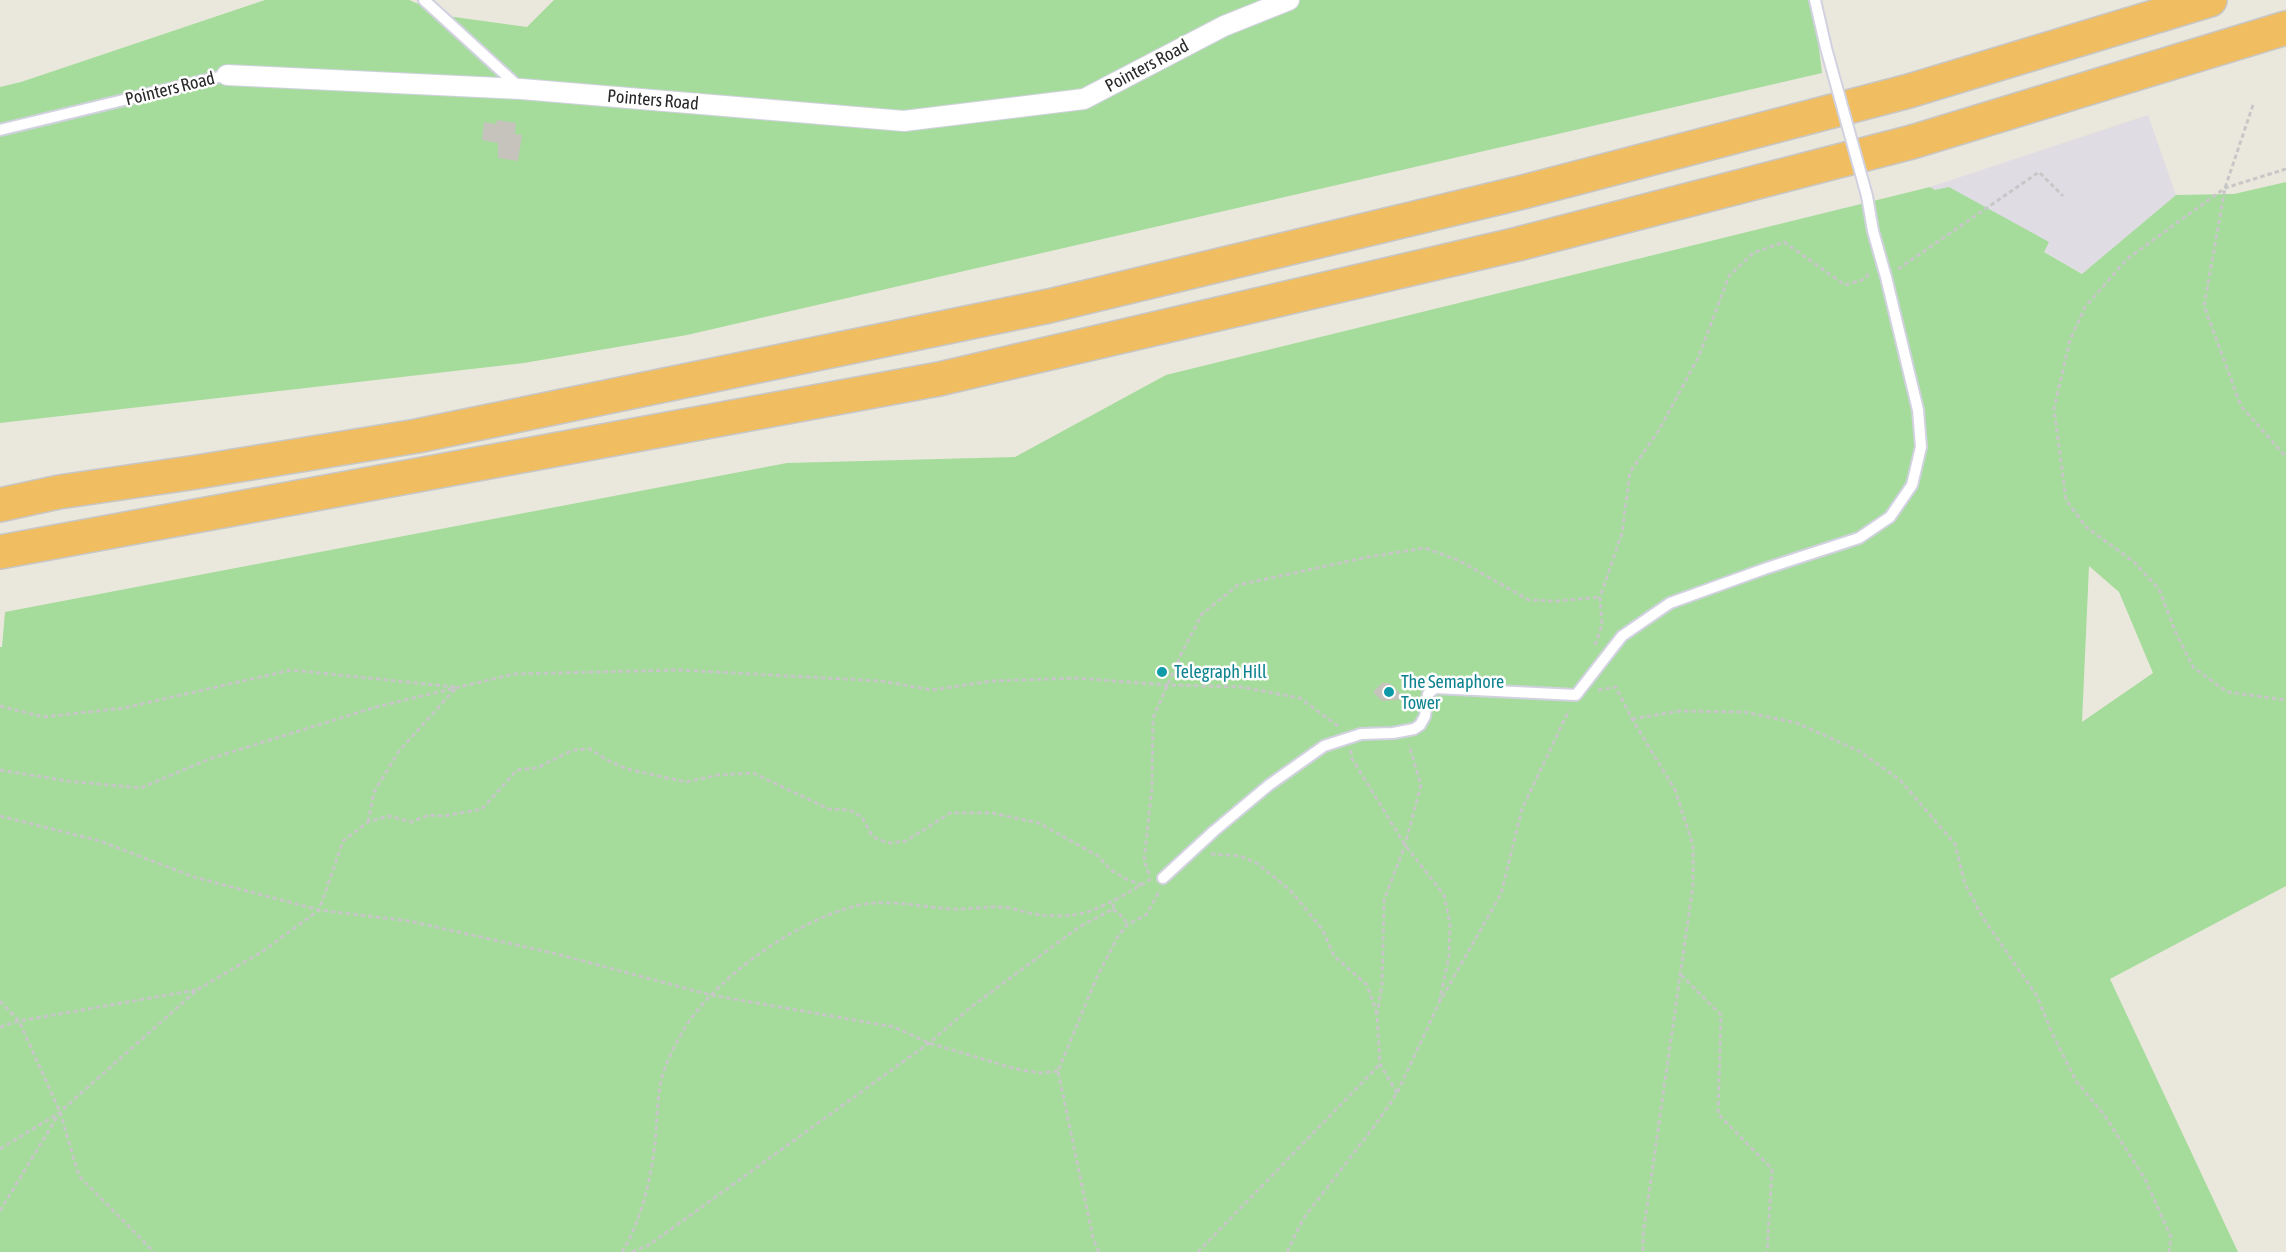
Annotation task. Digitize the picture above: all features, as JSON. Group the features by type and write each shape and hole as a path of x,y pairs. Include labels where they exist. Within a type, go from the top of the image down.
{"highway":[{"path":"0,505 59,492 417,436 1050,306 1524,192 1898,94 2210,0"},
{"path":"0,552 939,379 1518,244 1912,142 2286,28"}],"street":[{"name":"Pointers Road","path":"227,75 521,89 904,121 1084,99 1224,26 1289,0"}],"lane":[{"path":"424,0 521,89"},
{"path":"1163,878 1269,785 1324,746 1351,736 1405,732 1420,725 1425,716 1428,694 1435,688 1576,695 1622,636 1670,603 1859,538 1890,517 1912,485 1921,447 1918,410 1873,231 1867,196 1815,0"},
{"name":"Pointers Road","path":"0,130 227,75"}],"path":[{"path":"2253,105 2225,188 2204,306 2241,406 2286,457"},
{"path":"2286,169 2225,188 2127,259 2085,307 2070,340 2054,409 2066,500 2086,527 2134,562 2159,589 2175,631 2193,667 2227,692 2286,700"},
{"path":"1886,277 2039,172 2063,196"},
{"path":"1151,879 1144,860 1152,788 1153,718 1203,614 1238,585 1425,548 1458,560 1529,600 1558,601 1600,597"},
{"path":"0,706 43,717 124,708 291,669 456,687"},
{"path":"0,770 67,781 141,788 209,759 376,707 514,674 679,670 881,681 932,690 992,681 1076,678 1167,685 1241,687 1300,698 1351,736 1351,757 1405,845 1444,895 1450,924 1449,956 1439,1003"},
{"path":"368,822 374,792 399,751 456,687"},
{"path":"1576,695 1616,687 1632,719 1675,790 1693,845 1693,885 1643,1235 1643,1252"},
{"path":"1632,719 1680,711 1744,712 1797,723 1859,751 1900,780 1955,844 1965,884 1983,918 2037,996 2076,1081 2105,1116 2145,1179 2170,1237 2169,1252"},
{"path":"1397,1093 1380,1064 1377,1015 1382,985 1384,900 1405,845 1421,785 1405,732"},
{"path":"0,1149 60,1112 196,990 263,951 320,910 343,842 368,822 388,816 411,822 429,815 444,816 482,809 517,770 537,768 573,750 590,749 627,769 686,783 718,775 753,773 829,809 850,810 862,817 871,834 877,839 890,843 906,841 950,813 992,813 1039,823 1098,856 1111,870 1142,885"},
{"path":"0,816 100,841 194,877 320,910 420,924 556,954 711,995 894,1027 929,1043 1016,1069 1040,1073 1059,1071"},
{"path":"1191,852 1240,856 1258,864 1278,879 1313,915 1334,956 1367,985 1377,1015"},
{"path":"622,1252 635,1226 647,1191 661,1081 671,1053 688,1024 729,977 794,932 839,911 866,904 890,903 954,909 1001,907 1025,910 1040,915 1075,915 1114,899 1151,879 1163,878 1157,896 1146,915 1127,925 1118,936 1097,977 1059,1071 1093,1238 1099,1252"},
{"path":"1113,909 1114,899"},
{"path":"1113,909 1124,918 1127,925"},
{"path":"641,1252 929,1043 971,1007 1079,927 1113,909"},
{"path":"1681,975 1721,1015 1718,1114 1772,1168 1767,1252"},
{"path":"0,1027 19,1021 196,990"},
{"path":"0,1001 19,1021 60,1112 79,1176 154,1252"},
{"path":"1198,1252 1380,1064"},
{"path":"0,1211 60,1112"},
{"path":"632,1252 649,1245"}],"shaded area":[{"path":"2148,115 2176,195 2083,274 1930,187"}],"green space":[{"path":"265,0 409,0 447,16 527,27 554,0 1813,0 1822,73 687,335 524,363 0,423 0,87"},
{"path":"2286,182 2286,886 2110,979 2238,1252 0,1252 0,647 2,647 5,612 787,463 1015,457 1166,375 1930,187 1935,190 1949,187 2049,242 2044,252 2082,274 2176,195 2234,194","holes":["2089,566 2119,592 2153,673 2082,722"]}],"building":[{"path":"497,120 516,123 515,134 522,135 518,161 498,158 498,143 482,140 484,122 496,124"},
{"name":"The Semaphore Tower","path":"1382,683 1389,683 1406,699 1382,701 1373,692"}],"place":[{"name":"Telegraph Hill","path":"1162,672"},
{"name":"The Semaphore Tower","path":"1389,692"}]}
